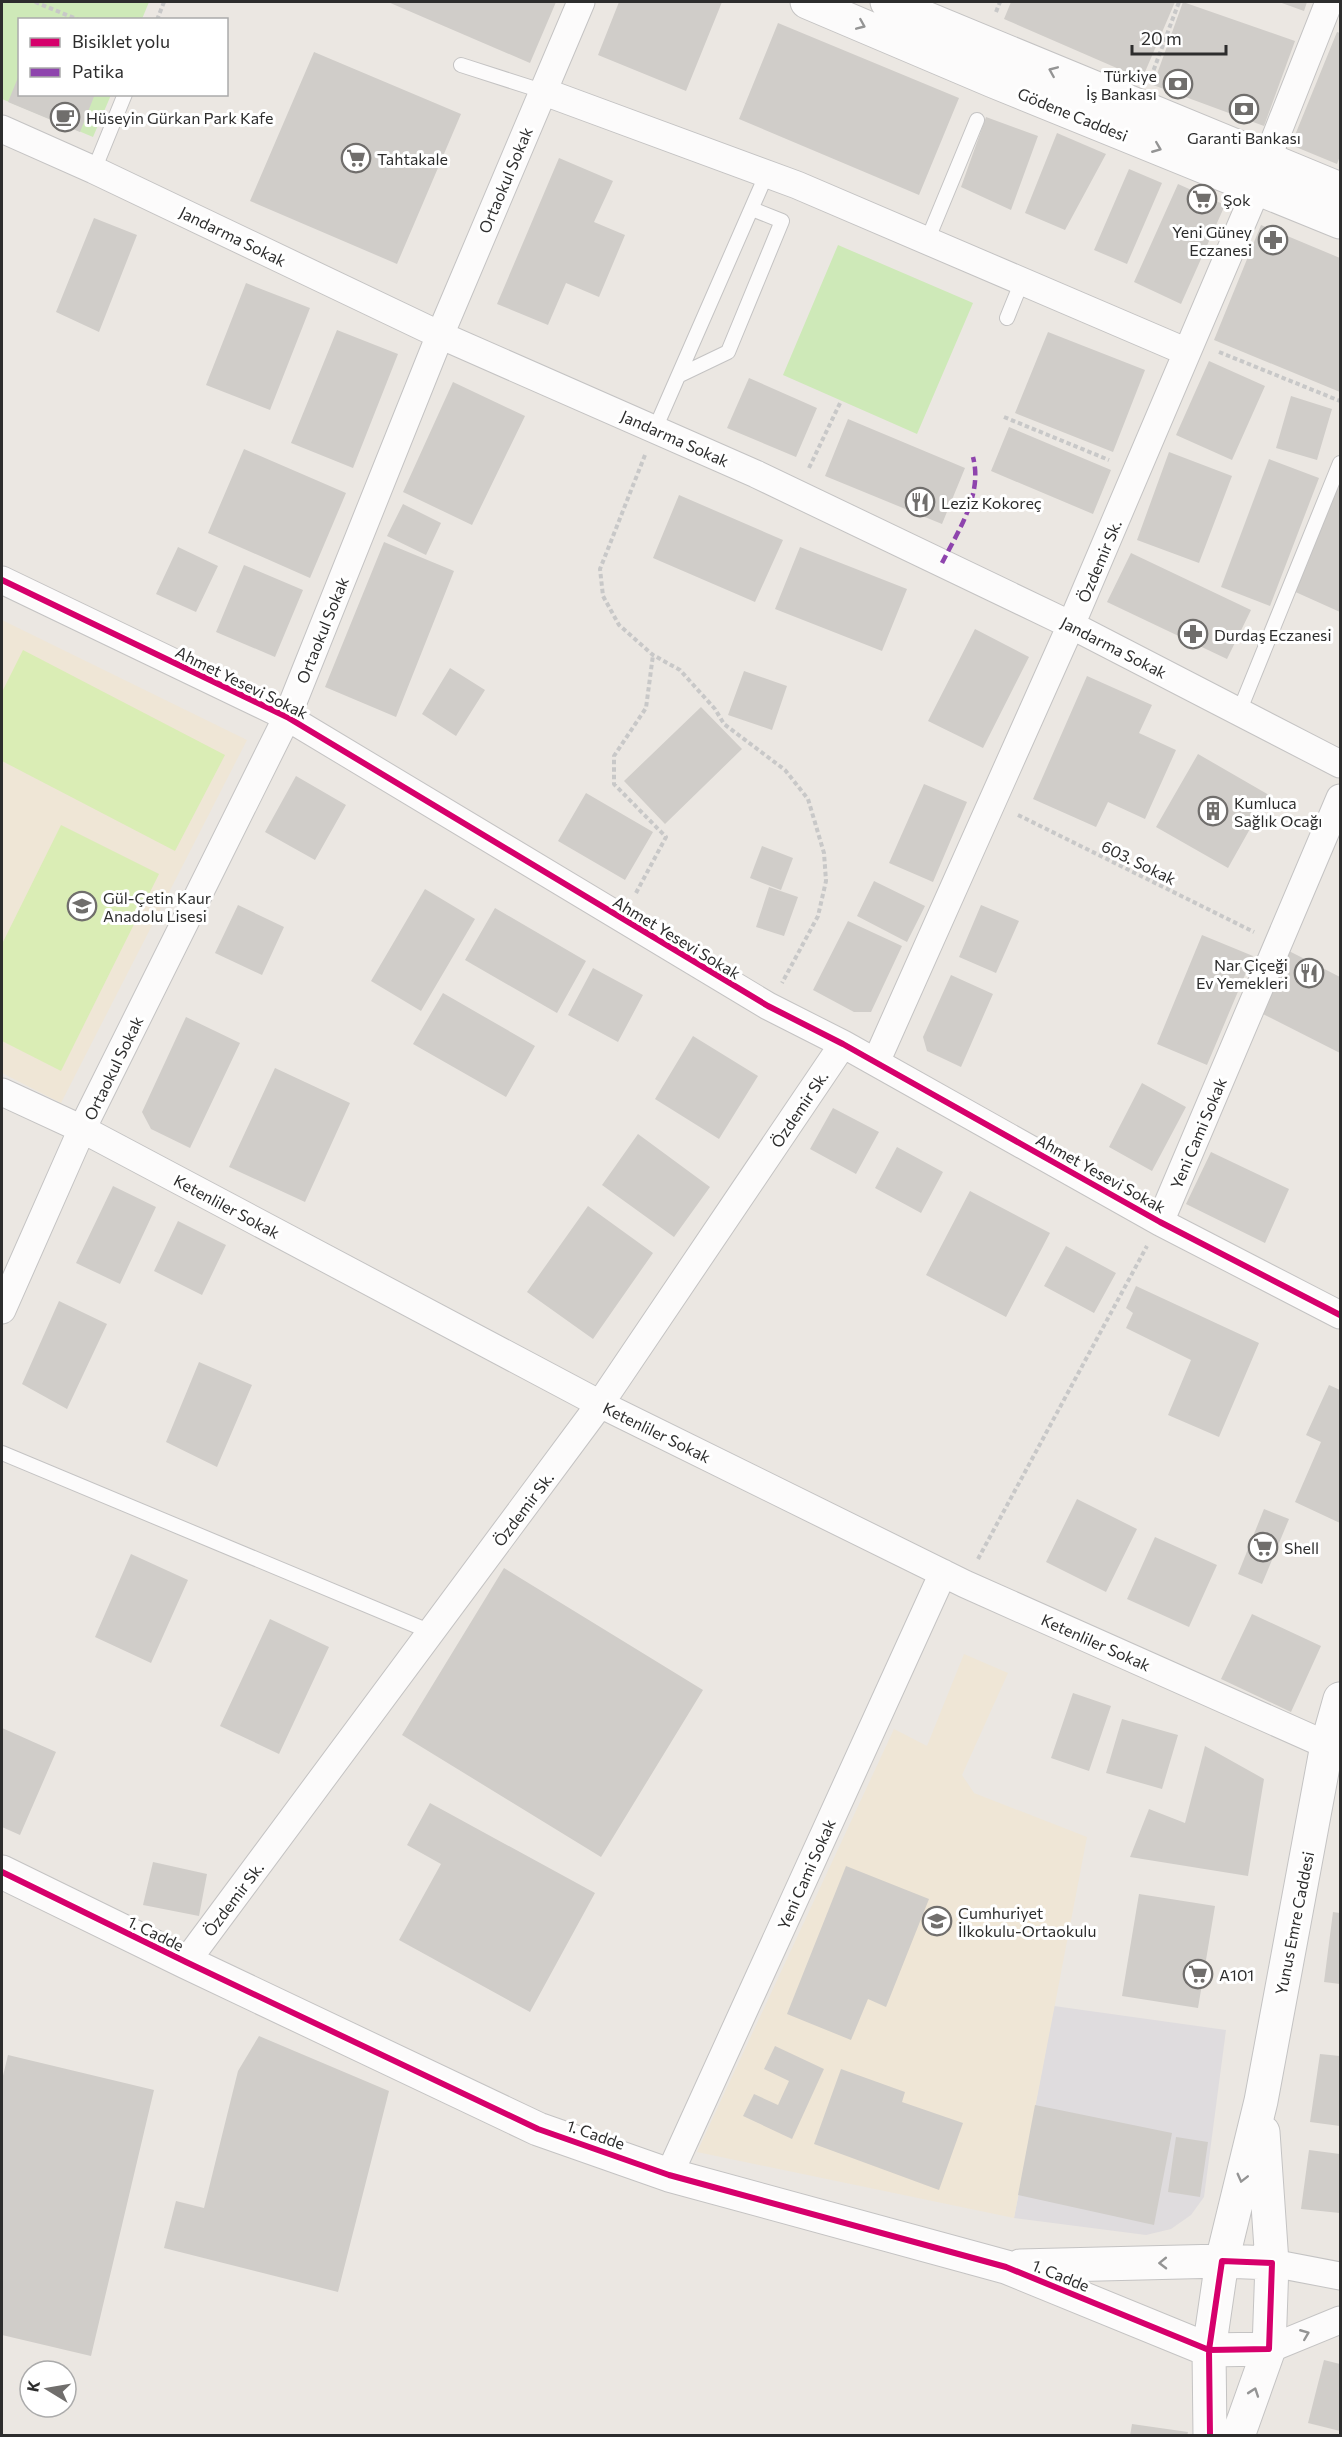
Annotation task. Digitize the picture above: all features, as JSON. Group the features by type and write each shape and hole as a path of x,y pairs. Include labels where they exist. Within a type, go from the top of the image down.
{"street":[{"name":"Ortaokul Sokak","path":"2,1310 82,1129 287,717 440,335 581,2"},
{"name":"Gödene Caddesi","path":"807,2 993,81 1262,174 1341,189"},
{"name":"Gödene Caddesi","path":"887,2 1139,107 1262,174 1341,222"},
{"name":"Özdemir Sk.","path":"876,1062 1071,625 1262,174 1329,2"},
{"path":"542,91 767,173 1022,281 1189,346"},
{"name":"Jandarma Sokak","path":"2,129 94,170 440,335 797,494 1071,625 1341,764"},
{"name":"Ahmet Yesevi Sokak","path":"2,580 287,717 768,1006 876,1062 1160,1222 1341,1315"},
{"name":"Yeni Cami Sokak","path":"1160,1222 1277,943 1341,798"},
{"name":"Özdemir Sk.","path":"186,1962 600,1404 843,1044"},
{"name":"Ketenliler Sokak","path":"2,1092 82,1129 600,1404 954,1578 1336,1739"},
{"name":"Yeni Cami Sokak","path":"669,2175 954,1578"},
{"name":"Yunus Emre Caddesi","path":"1209,2350 1222,2261 1261,2101 1336,1739 1341,1699"},
{"name":"1. Cadde","path":"2,1872 538,2129 669,2175 1006,2267 1209,2350"},
{"name":"Yunus Emre Caddesi","path":"1261,2101 1272,2263 1269,2349"},
{"name":"1. Cadde","path":"1006,2267 1222,2261 1272,2263"},
{"path":"1272,2263 1341,2276"},
{"path":"1210,2436 1209,2350 1269,2349 1341,2320"},
{"path":"1238,2436 1269,2349"}],"lane":[{"path":"461,65 542,91"},
{"path":"94,170 124,96"},
{"path":"927,241 977,120"},
{"path":"655,429 767,173"},
{"path":"680,375 728,352 782,221 752,210"},
{"path":"1007,318 1022,281"},
{"path":"1239,712 1341,462"},
{"path":"2,1454 431,1632"}],"path":[{"path":"35,2 74,18"},
{"path":"158,18 164,2"},
{"path":"1139,107 1179,2"},
{"path":"1189,346 1341,401"},
{"path":"797,494 841,401"},
{"path":"1004,417 1136,472"},
{"path":"655,429 600,569 603,596 619,625 653,655 680,670 715,709 724,724 785,770 808,799 824,853 826,880 818,916 768,1006"},
{"path":"621,919 666,837 614,784 614,756 646,708 653,655"},
{"path":"954,1578 1160,1222"}],"shaded area":[{"name":"Gül-Çetin Kaur Anadolu Lisesi","path":"2,620 247,740 61,1103 2,1073"},
{"name":"Cumhuriyet İlkokulu-Ortaokulu","path":"964,1654 1008,1673 962,1775 974,1793 1087,1837 1014,2218 697,2152 894,1729 927,1746"},
{"path":"1054,2006 1226,2030 1204,2197 1191,2215 1171,2229 1146,2235 1014,2218"}],"green space":[{"path":"2,2 149,2 142,18 18,18 18,96 111,96 93,137 2,99"},
{"path":"838,245 973,303 917,434 783,375"},
{"path":"23,650 225,755 175,851 2,761 2,692"},
{"path":"61,825 159,874 61,1071 2,1041 2,944"}],"building":[{"path":"388,2 556,2 530,63"},
{"path":"619,2 722,2 686,91 598,55"},
{"path":"1011,2 1175,2 1142,79 1004,19"},
{"path":"1183,2 1295,41 1264,126 1153,85"},
{"path":"1279,2 1307,2 1304,11"},
{"path":"778,23 959,98 919,195 739,119"},
{"path":"1337,32 1340,33 1340,156 1337,164 1291,145"},
{"name":"Tahtakale","path":"314,52 461,114 397,264 250,201"},
{"name":"Hüseyin Gürkan Park Kafe","path":"18,77 18,96 94,96 80,132 8,102"},
{"path":"986,117 1038,136 1011,210 961,187"},
{"path":"1057,133 1106,154 1065,230 1025,213"},
{"path":"559,158 613,181 594,222 625,235 599,297 566,283 548,325 497,304"},
{"path":"1129,169 1162,183 1127,264 1094,250"},
{"path":"1178,184 1225,205 1181,304 1134,282"},
{"path":"94,218 137,235 99,332 56,312"},
{"path":"1261,225 1340,258 1340,392 1214,340"},
{"path":"246,283 310,308 270,410 206,385"},
{"path":"337,330 398,354 353,468 291,443"},
{"path":"1048,332 1145,370 1113,452 1015,413"},
{"path":"1209,361 1265,386 1232,460 1176,435"},
{"path":"749,378 817,408 796,457 727,428"},
{"path":"453,382 525,416 472,525 403,492"},
{"path":"1291,396 1332,409 1317,460 1276,448"},
{"path":"848,419 965,468 942,524 825,476"},
{"path":"1009,427 1111,470 1093,514 991,471"},
{"path":"244,449 346,493 310,578 208,533"},
{"path":"1169,452 1232,476 1199,563 1137,540"},
{"path":"1269,459 1319,478 1270,606 1221,587"},
{"path":"1340,475 1340,612 1291,590"},
{"path":"679,495 783,540 755,602 653,558"},
{"path":"403,504 441,523 426,555 387,536"},
{"path":"384,542 454,571 396,717 325,687"},
{"path":"178,547 218,566 196,612 156,594"},
{"path":"800,547 907,589 882,651 775,609"},
{"path":"1131,553 1251,610 1227,659 1107,602"},
{"path":"244,565 303,590 275,657 216,632"},
{"path":"975,629 1029,657 983,748 928,721"},
{"path":"450,668 485,690 456,736 422,714"},
{"path":"744,671 787,686 772,730 728,715"},
{"path":"1087,676 1152,705 1139,733 1176,750 1145,819 1108,802 1096,827 1033,799"},
{"path":"701,707 742,749 665,824 624,781"},
{"name":"Kumluca Sağlık Ocağı","path":"1198,754 1269,795 1228,868 1156,827"},
{"path":"296,776 346,805 315,860 265,832"},
{"path":"924,784 967,802 933,882 889,863"},
{"path":"586,793 653,832 625,880 558,841"},
{"path":"762,846 793,858 781,890 750,878"},
{"path":"874,881 925,906 907,942 857,916"},
{"path":"769,887 798,897 784,936 756,927"},
{"path":"425,889 475,919 421,1011 371,981"},
{"path":"238,905 284,927 262,975 215,953"},
{"path":"981,905 1019,921 996,973 959,957"},
{"path":"495,908 586,961 557,1013 465,960"},
{"path":"848,921 902,946 871,1012 854,1012 813,990"},
{"path":"1202,935 1253,956 1207,1065 1157,1044"},
{"path":"1289,951 1340,977 1340,1053 1259,1012"},
{"path":"593,968 643,995 618,1042 568,1015"},
{"path":"951,975 993,994 961,1067 927,1051 923,1037"},
{"path":"443,993 535,1046 506,1097 413,1044"},
{"path":"186,1017 240,1043 190,1148 151,1129 142,1112"},
{"path":"693,1036 758,1076 719,1139 655,1099"},
{"path":"275,1068 350,1103 305,1202 229,1167"},
{"path":"1142,1083 1186,1107 1152,1171 1109,1147"},
{"path":"833,1108 879,1132 856,1174 810,1149"},
{"path":"638,1134 710,1187 674,1237 602,1185"},
{"path":"897,1147 943,1172 921,1213 875,1188"},
{"path":"1211,1152 1289,1189 1265,1243 1186,1204"},
{"path":"113,1186 156,1207 120,1284 76,1263"},
{"path":"970,1191 1050,1233 1006,1317 926,1275"},
{"path":"588,1206 653,1253 593,1339 527,1292"},
{"path":"178,1221 226,1245 202,1295 154,1271"},
{"path":"1066,1246 1116,1273 1094,1313 1044,1286"},
{"path":"1136,1286 1259,1343 1219,1437 1168,1415 1191,1360 1126,1328 1133,1313 1126,1308"},
{"path":"59,1301 107,1324 67,1409 22,1384"},
{"path":"199,1362 252,1385 217,1467 166,1442"},
{"path":"1329,1385 1340,1390 1340,1523 1295,1502 1321,1442 1306,1435"},
{"path":"1077,1499 1137,1529 1106,1592 1046,1562"},
{"name":"Shell","path":"1264,1509 1289,1519 1262,1584 1238,1574"},
{"path":"1155,1537 1217,1565 1189,1627 1127,1599"},
{"path":"131,1554 188,1580 151,1663 95,1637"},
{"path":"504,1568 703,1690 601,1857 402,1735"},
{"path":"1252,1614 1321,1646 1291,1712 1221,1679"},
{"path":"270,1619 329,1647 279,1754 220,1726"},
{"path":"1073,1693 1111,1706 1089,1771 1051,1758"},
{"path":"1122,1719 1178,1735 1162,1789 1106,1773"},
{"path":"2,1728 56,1752 20,1835 2,1827"},
{"path":"1205,1746 1264,1779 1248,1876 1130,1857 1149,1809 1185,1823"},
{"path":"430,1803 595,1893 530,2012 399,1940 441,1864 407,1845"},
{"path":"153,1862 207,1874 199,1916 143,1905"},
{"path":"846,1866 929,1899 886,2007 868,1999 851,2040 787,2014"},
{"path":"1139,1894 1215,1906 1198,2008 1122,1996"},
{"path":"1333,1912 1340,1913 1340,1984 1324,1982"},
{"path":"259,2036 389,2091 338,2292 164,2248 176,2201 204,2208 238,2071"},
{"path":"775,2046 824,2069 792,2139 743,2116 754,2094 778,2105 789,2081 764,2069"},
{"path":"1320,2054 1340,2056 1340,2126 1310,2122"},
{"path":"8,2055 154,2090 91,2356 2,2335 2,2080"},
{"path":"841,2069 905,2092 902,2102 963,2123 939,2190 814,2144"},
{"path":"1035,2105 1172,2133 1154,2225 1018,2195"},
{"path":"1176,2137 1208,2142 1200,2197 1168,2192"},
{"path":"1309,2150 1340,2154 1340,2213 1301,2209"},
{"path":"1324,2360 1340,2364 1340,2431 1308,2423"},
{"path":"1132,2424 1188,2432 1187,2436 1130,2436"}],"marked path":[{"path":"942,563 972,499 975,485 973,457"}],"cycle path":[{"path":"2,580 287,717 768,1006 843,1044 1160,1222 1340,1315"},
{"path":"2,1872 538,2129 669,2175 1006,2267 1209,2350 1269,2349 1272,2263 1222,2261 1209,2350 1210,2436"}],"place":[{"name":"Türkiye İş Bankası","path":"1178,84"},
{"name":"Garanti Bankası","path":"1244,109"},
{"name":"Hüseyin Gürkan Park Kafe","path":"65,117"},
{"name":"Tahtakale","path":"356,158"},
{"name":"Şok","path":"1202,199"},
{"name":"Yeni Güney Eczanesi","path":"1273,240"},
{"name":"Leziz Kokoreç","path":"920,502"},
{"name":"Durdaş Eczanesi","path":"1193,634"},
{"name":"Kumluca Sağlık Ocağı","path":"1213,811"},
{"name":"Gül-Çetin Kaur Anadolu Lisesi","path":"82,906"},
{"name":"Nar Çiçeği Ev Yemekleri","path":"1309,973"},
{"name":"Shell","path":"1263,1547"},
{"name":"Cumhuriyet İlkokulu-Ortaokulu","path":"937,1921"},
{"name":"A101","path":"1198,1974"}]}
